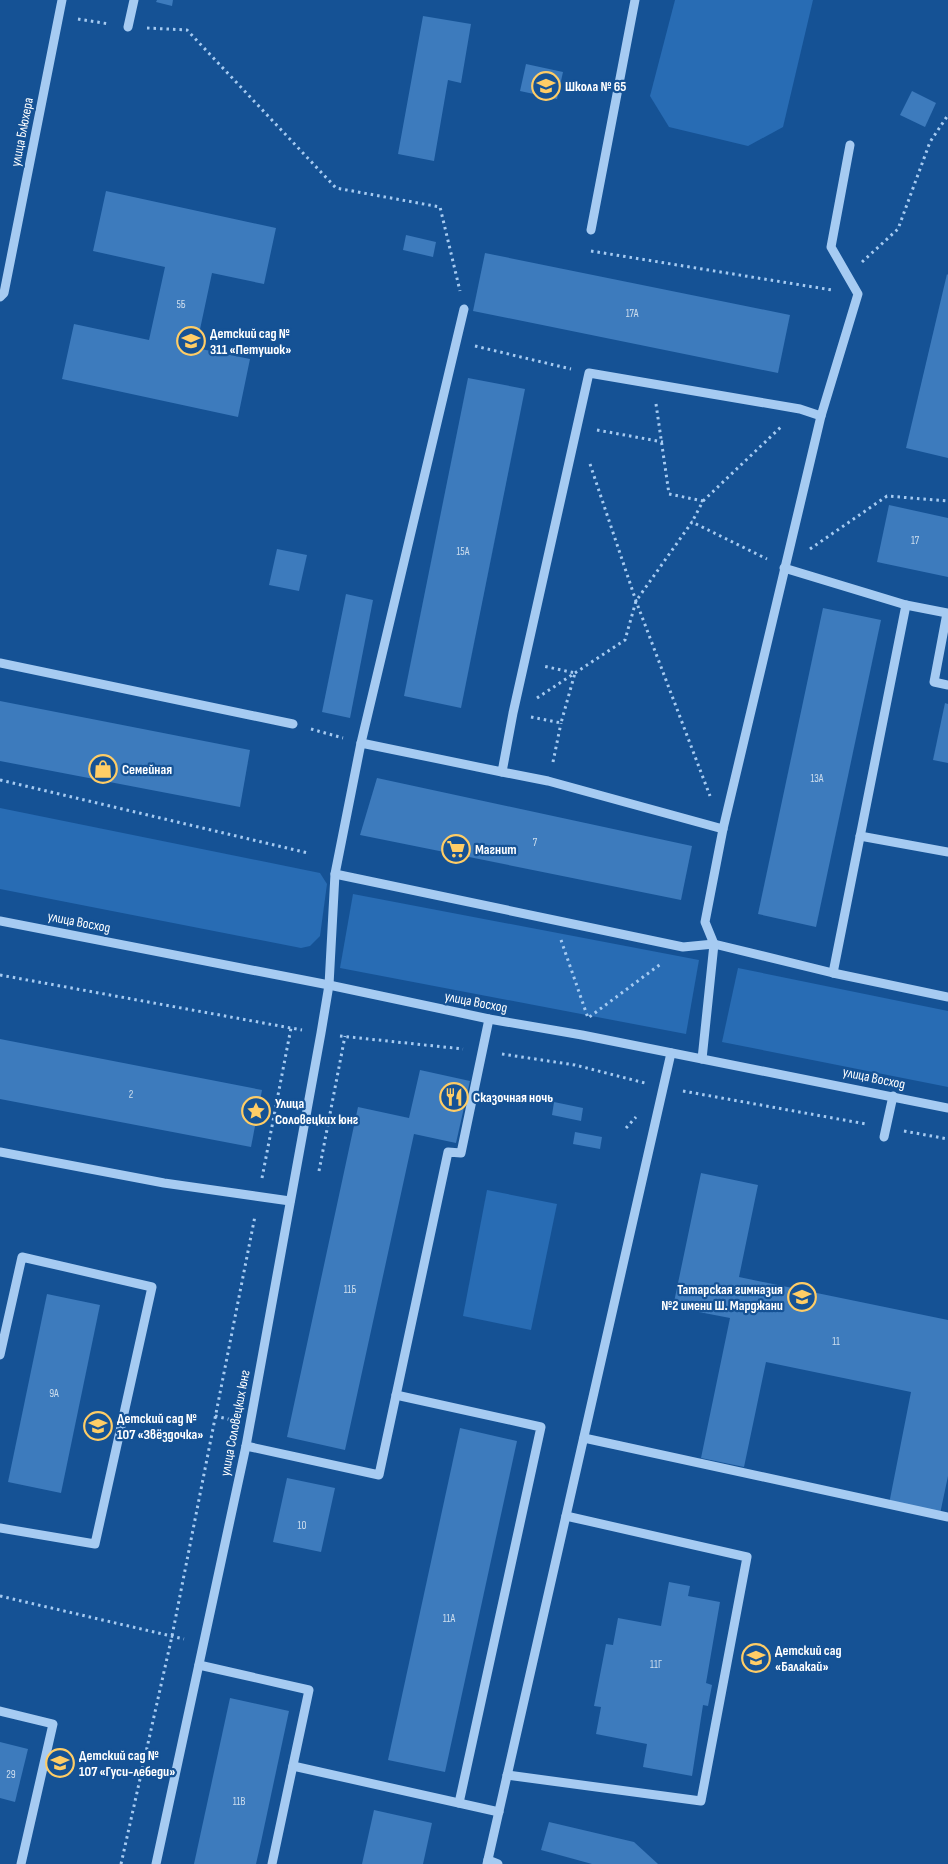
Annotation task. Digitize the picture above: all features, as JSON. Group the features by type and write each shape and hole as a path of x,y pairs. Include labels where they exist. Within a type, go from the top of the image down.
{"street":[{"name":"улица Блюхера","path":"0,297 4,292 62,0"},
{"path":"128,26 134,0"},
{"path":"591,230 635,0"},
{"path":"702,1059 714,944 705,922 723,829 821,416 858,294 831,246 850,145"},
{"name":"улица Соловецких юнг","path":"156,1864 246,1446 321,1034 329,985 335,874 361,743 464,310"},
{"path":"502,772 524,663 589,373 800,409 821,416"},
{"path":"784,568 906,605 948,613 934,682 948,685"},
{"path":"832,973 906,605"},
{"path":"0,663 293,724"},
{"path":"361,743 548,781 723,829"},
{"path":"860,836 948,852"},
{"path":"335,874 683,948 714,944 832,973 948,997"},
{"name":"улица Восход","path":"0,921 329,985 489,1019 948,1108"},
{"path":"246,1446 379,1475 448,1152 461,1153 489,1019"},
{"path":"498,1864 488,1862 671,1053"},
{"path":"885,1132 893,1096"},
{"path":"0,1152 164,1183 290,1201"},
{"path":"0,1355 22,1257 152,1287 95,1544 0,1528"},
{"path":"396,1396 541,1427 459,1803"},
{"path":"584,1438 948,1517"},
{"path":"507,1775 700,1801 747,1557 566,1516"},
{"path":"199,1666 309,1690 272,1864"},
{"path":"0,1711 53,1724 21,1864"},
{"path":"293,1766 499,1812"}],"path":[{"path":"59,16 128,26 188,30 336,188 440,207 464,310"},
{"path":"591,230 585,250 858,294 858,265 898,228 930,142 948,115"},
{"path":"473,345 589,373"},
{"path":"650,384 659,417 669,494 703,501"},
{"path":"513,714 625,640 636,600 692,522 703,501 800,409"},
{"path":"577,427 662,442"},
{"path":"590,463 636,600 723,829"},
{"path":"692,522 784,568 887,496 948,501"},
{"path":"524,663 575,673"},
{"path":"548,781 575,673"},
{"path":"513,714 561,723"},
{"path":"293,724 361,743"},
{"path":"0,780 308,853"},
{"path":"554,920 588,1018 683,948"},
{"path":"0,975 321,1034"},
{"path":"121,1864 172,1636 291,1028"},
{"path":"664,1088 885,1132 948,1139"},
{"path":"0,1596 204,1644"}],"shaded area":[{"path":"675,0 813,0 783,127 748,146 669,127 650,96"},
{"path":"0,808 320,873 327,884 320,936 310,946 301,948 0,889"},
{"path":"353,894 699,960 686,1034 340,968"},
{"path":"738,968 948,1011 948,1087 722,1042"},
{"path":"487,1190 557,1204 531,1330 463,1316"}],"building":[{"path":"157,0 173,0 172,6 156,2"},
{"path":"423,16 471,24 461,83 448,80 434,161 398,154"},
{"path":"526,64 563,72 557,99 520,91"},
{"path":"912,91 936,103 925,127 900,115"},
{"path":"106,191 276,228 264,284 212,273 196,348 250,359 238,417 62,379 74,324 149,340 165,267 93,251"},
{"path":"406,235 436,242 433,257 403,250"},
{"path":"485,253 790,315 778,373 473,311"},
{"path":"948,275 948,458 906,448"},
{"path":"468,378 525,389 461,708 404,696"},
{"path":"889,505 948,518 948,577 877,562"},
{"path":"277,549 307,555 299,591 269,585"},
{"path":"346,594 373,600 350,718 322,712"},
{"path":"823,608 881,620 816,927 758,914"},
{"path":"0,701 250,750 240,807 0,761"},
{"path":"945,703 948,704 948,763 933,760"},
{"path":"377,778 692,846 681,900 360,835"},
{"path":"0,1039 262,1090 251,1147 0,1099"},
{"path":"420,1070 470,1081 456,1143 414,1134 345,1450 287,1437 358,1107 409,1118"},
{"path":"554,1102 583,1108 581,1121 552,1115"},
{"path":"575,1132 602,1137 600,1149 573,1144"},
{"path":"701,1173 758,1185 739,1277 948,1320 948,1476 940,1514 889,1504 911,1392 766,1362 744,1467 701,1458 730,1318 673,1307"},
{"path":"47,1294 100,1305 61,1493 8,1482"},
{"path":"460,1428 517,1441 445,1772 388,1760"},
{"path":"287,1478 335,1488 321,1552 273,1542"},
{"path":"669,1582 690,1586 688,1596 720,1602 706,1683 712,1685 708,1706 703,1705 692,1776 643,1767 647,1744 596,1734 601,1707 594,1706 606,1644 613,1645 618,1618 661,1626"},
{"path":"230,1698 289,1711 261,1842 256,1864 194,1864"},
{"path":"0,1742 28,1749 15,1802 0,1798"},
{"path":"374,1810 432,1823 423,1864 362,1864"},
{"path":"549,1822 634,1842 658,1864 592,1864 541,1850"}],"place":[{"name":"Школа № 65","path":"546,86"},
{"name":"Детский сад № 311 «Петушок»","path":"191,341"},
{"name":"Семейная","path":"103,769"},
{"name":"Магнит","path":"456,849"},
{"name":"Сказочная ночь","path":"454,1097"},
{"name":"Улица Соловецких юнг","path":"256,1111"},
{"name":"Татарская гимназия №2 имени Ш. Марджани","path":"802,1297"},
{"name":"Детский сад № 107 «Звёздочка»","path":"98,1426"},
{"name":"Детский сад «Балакай»","path":"756,1658"},
{"name":"Детский сад № 107 «Гуси-лебеди»","path":"60,1763"}]}
